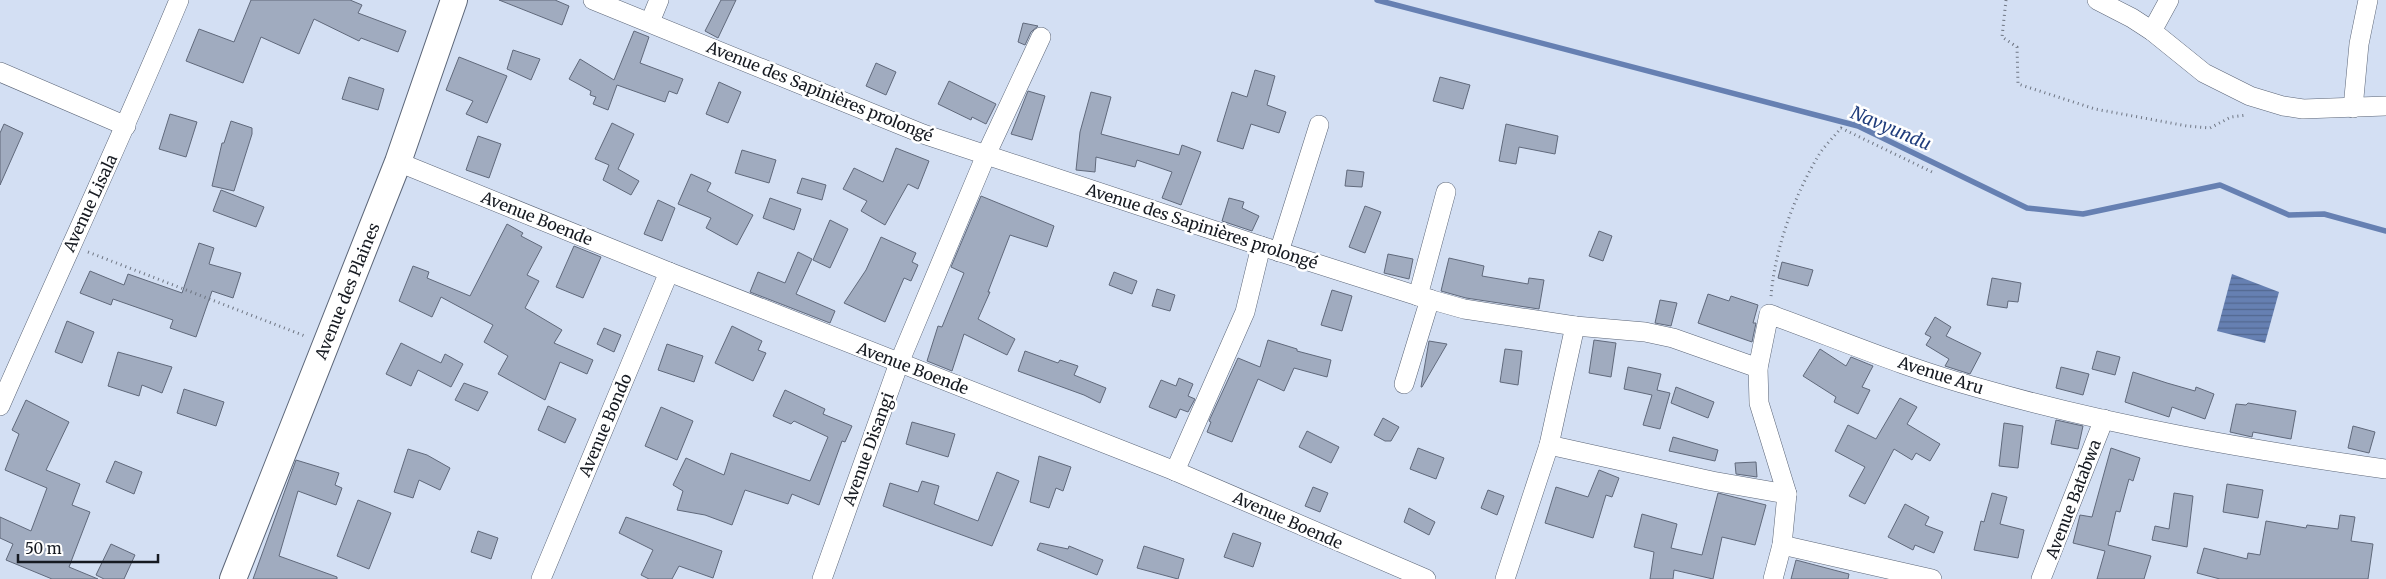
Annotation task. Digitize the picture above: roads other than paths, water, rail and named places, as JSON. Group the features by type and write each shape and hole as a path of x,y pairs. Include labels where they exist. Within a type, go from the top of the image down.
{"street":[{"name":"Avenue Lisala","path":"0,406 126,126 179,0"},
{"name":"Avenue des Plaines","path":"233,579 398,162 454,0"},
{"name":"Avenue des Sapinières prolongé","path":"593,0 923,134 1424,298 1464,308 1575,326 1645,332 1672,338 1758,368"},
{"path":"650,22 660,0"},
{"path":"2097,0 2132,18 2152,31 2204,73 2250,96 2303,109 2386,106"},
{"path":"2152,31 2169,0"},
{"path":"2353,108 2359,44 2368,0"},
{"name":"Avenue Disangi","path":"822,579 899,363 986,155 1041,37"},
{"path":"0,72 126,126"},
{"path":"1279,252 1319,125"},
{"name":"Avenue Boende","path":"398,162 669,272 1175,471 1426,579"},
{"path":"1404,384 1446,192"},
{"path":"1175,471 1245,312 1262,246"},
{"name":"Avenue Bondo","path":"541,579 669,272"},
{"name":"Avenue Aru","path":"1758,368 1769,314 1978,388 2104,419 2240,445 2386,468"},
{"path":"1505,579 1549,445 1575,326"},
{"path":"1758,368 1759,403 1787,494 1782,545 1774,579"},
{"name":"Avenue Batabwa","path":"2042,579 2104,419"},
{"path":"1549,445 1712,482 1787,494"},
{"path":"1782,545 1932,579"}],"water":[{"path":"2232,274 2279,292 2265,343 2217,331"}],"waterway":[{"name":"Navyundu","path":"1377,0 1858,126 2027,208 2083,214 2220,185 2289,215 2324,214 2386,231"}]}
